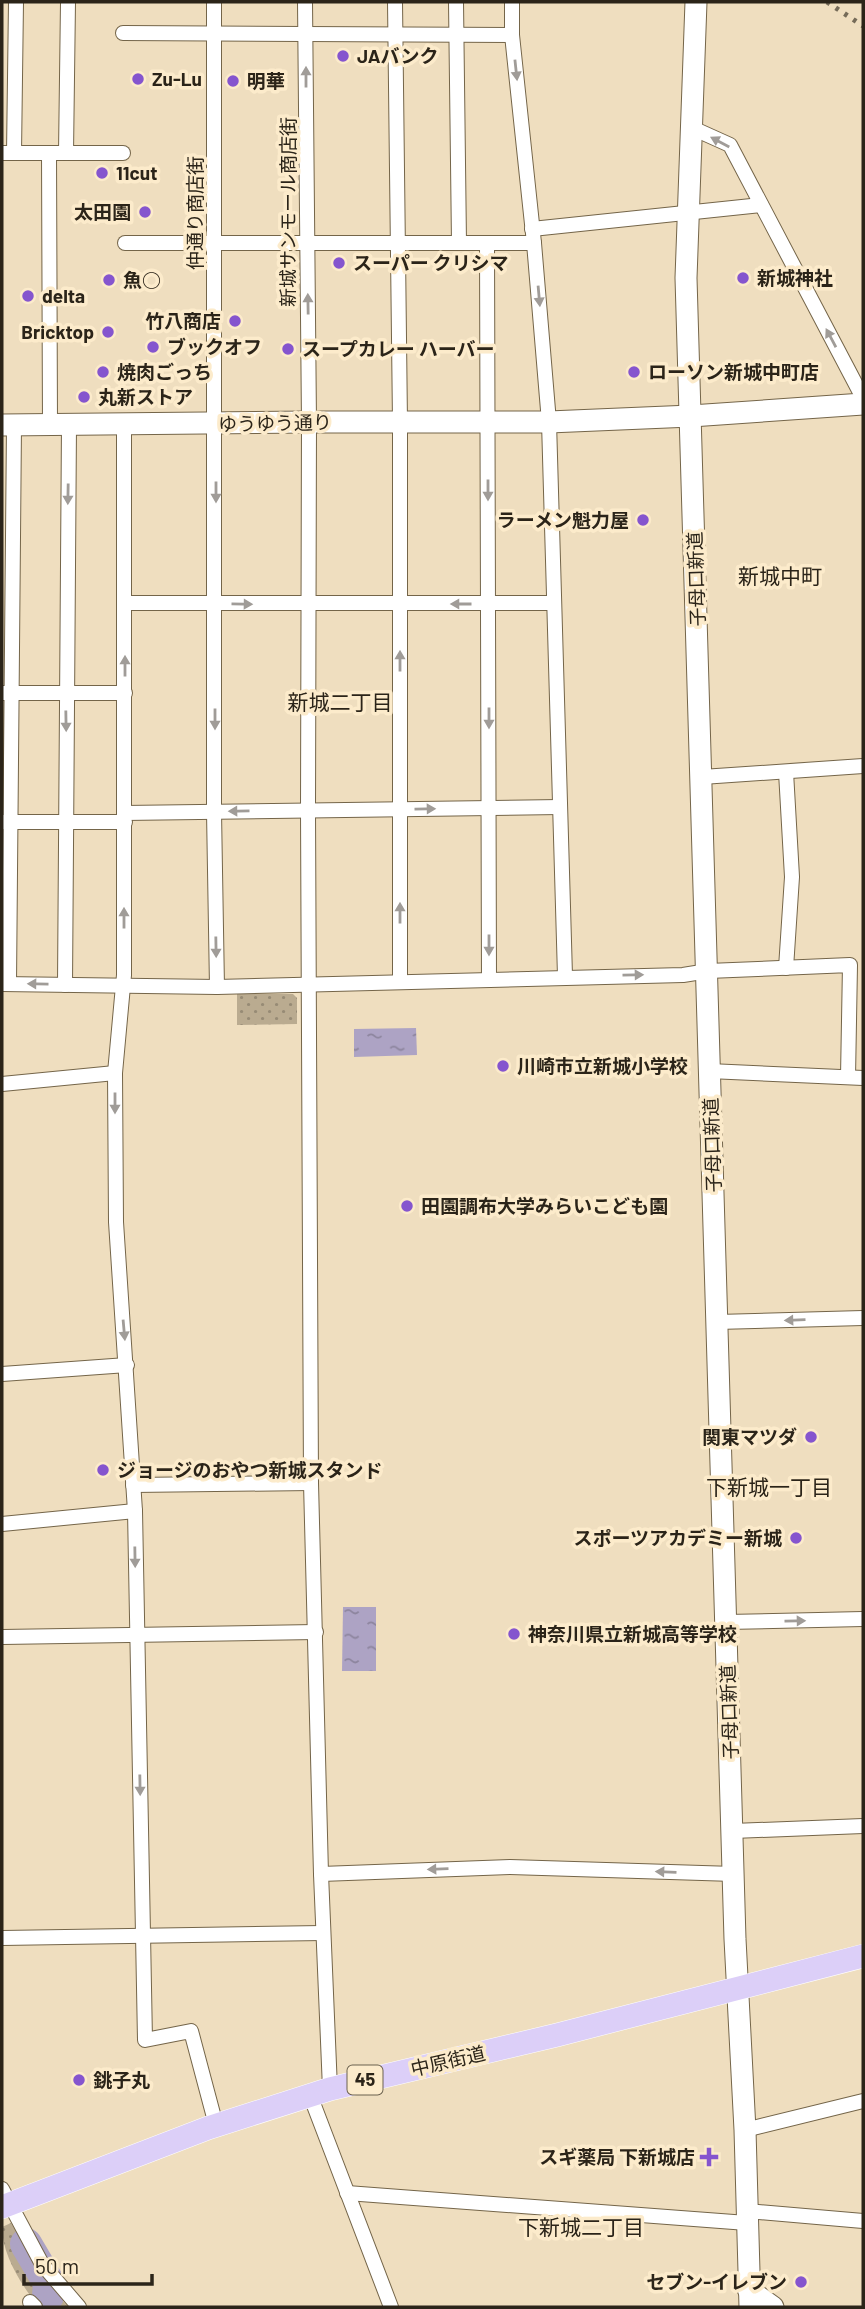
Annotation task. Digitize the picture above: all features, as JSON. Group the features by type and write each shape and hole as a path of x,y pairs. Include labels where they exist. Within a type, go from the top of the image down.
{"main road":[{"name":"中原街道","path":"4,2200 216,2125 320,2092 863,1956"}],"street":[{"path":"16,2 8,153 124,153"},
{"path":"66,153 68,2"},
{"name":"仲通り商店街","path":"214,2 214,812 217,987"},
{"name":"新城サンモール商店街","path":"305,2 309,422 311,1483 323,1933 320,2092 346,2193 391,2307"},
{"path":"395,2 400,422 400,981"},
{"path":"456,2 459,243"},
{"path":"512,2 512,35 549,422 565,976"},
{"name":"子母口新道","path":"695,2 687,278 726,1622 745,2130 748,2301"},
{"path":"123,33 512,35"},
{"path":"690,127 730,145 863,398"},
{"path":"50,153 66,693 65,985"},
{"path":"125,243 487,243 687,212 761,205"},
{"path":"487,243 489,978"},
{"name":"ゆうゆう通り","path":"8,425 549,422 691,416 863,404"},
{"path":"8,425 5,984 217,987 683,975 708,971 850,965 848,1077"},
{"path":"124,425 124,986 115,1073 116,1222 135,1511 145,2040 191,2031 216,2125"},
{"path":"125,603 554,603"},
{"path":"6,693 125,693"},
{"path":"702,777 863,766"},
{"path":"786,772 792,877 786,968"},
{"path":"6,822 67,822 214,812 560,807"},
{"path":"709,1071 863,1078"},
{"path":"2,1084 115,1073"},
{"path":"717,1322 863,1318"},
{"path":"2,1374 127,1365"},
{"path":"134,1485 311,1483"},
{"path":"2,1524 135,1511"},
{"path":"726,1622 863,1619"},
{"path":"2,1637 136,1637 316,1632"},
{"path":"733,1831 863,1826"},
{"path":"321,1874 510,1867 734,1874"},
{"path":"2,1938 323,1933"},
{"path":"745,2130 863,2101"},
{"path":"346,2193 747,2217 863,2221"},
{"path":"4,2200 41,2263 79,2307"},
{"path":"748,2301 773,2307"}],"shaded area":[{"path":"237,994 293,994 297,998 297,1024 237,1025"},
{"path":"11,2223 54,2291 68,2307 39,2307 26,2290 5,2248 2,2227"}],"water":[{"path":"416,1028 417,1055 354,1057 354,1029"},
{"path":"343,1607 376,1607 376,1671 342,1671"}],"waterway":[{"path":"26,2244 49,2283 48,2296"}],"railway":[{"path":"827,2 863,26"}],"place":[{"name":"JAバンク","path":"343,56"},
{"name":"Zu-Lu","path":"138,79"},
{"name":"明華","path":"233,81"},
{"name":"11cut","path":"102,173"},
{"name":"太田園","path":"145,212"},
{"name":"スーパー クリシマ","path":"339,263"},
{"name":"新城神社","path":"743,278"},
{"name":"魚○","path":"109,280"},
{"name":"delta","path":"28,296"},
{"name":"竹八商店","path":"235,321"},
{"name":"Bricktop","path":"108,332"},
{"name":"ブックオフ","path":"153,347"},
{"name":"スープカレー ハーバー","path":"288,349"},
{"name":"焼肉ごっち","path":"103,372"},
{"name":"ローソン新城中町店","path":"634,372"},
{"name":"丸新ストア","path":"84,397"},
{"name":"ラーメン魁力屋","path":"643,520"},
{"name":"川崎市立新城小学校","path":"503,1066"},
{"name":"田園調布大学みらいこども園","path":"407,1206"},
{"name":"関東マツダ","path":"811,1437"},
{"name":"ジョージのおやつ新城スタンド","path":"103,1470"},
{"name":"スポーツアカデミー新城","path":"796,1538"},
{"name":"神奈川県立新城高等学校","path":"514,1634"},
{"name":"銚子丸","path":"79,2080"},
{"name":"スギ薬局 下新城店","path":"709,2157"},
{"name":"セブン-イレブン","path":"801,2282"}],"district":[{"name":"新城中町","path":"780,577"},
{"name":"新城二丁目","path":"340,703"},
{"name":"下新城一丁目","path":"769,1488"},
{"name":"下新城二丁目","path":"581,2228"}]}
